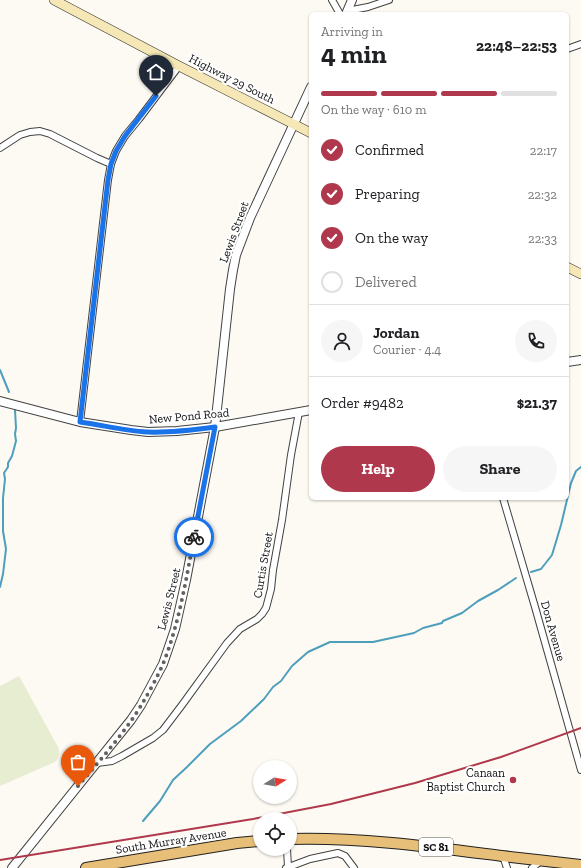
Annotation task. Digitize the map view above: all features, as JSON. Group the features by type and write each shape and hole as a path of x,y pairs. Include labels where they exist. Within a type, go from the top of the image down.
{"main road":[{"name":"Highway 29 South","path":"54,0 309,132"},
{"path":"569,267 581,274"},
{"name":"SC 81","path":"297,839 382,841 581,864"},
{"name":"South Murray Avenue","path":"86,868 253,842"}],"street":[{"path":"332,0 343,12"},
{"path":"345,12 352,0"},
{"path":"348,12 389,0"},
{"path":"569,48 581,44"},
{"path":"80,422 111,164 116,151 125,136 179,66"},
{"name":"Lewis Street","path":"12,868 120,735 141,705 163,664 174,629 186,580 215,427 232,270 250,218 309,91"},
{"path":"0,148 20,135 40,131 50,134 111,164"},
{"path":"569,362 581,360"},
{"name":"New Pond Road","path":"0,401 80,422 148,432 215,427 309,410"},
{"name":"Curtis Street","path":"97,763 112,761 153,738 163,730 227,643 240,629 257,619 266,608 271,589 299,412"},
{"name":"Don Avenue","path":"504,500 581,770"},
{"path":"287,856 287,868 338,853 345,856 354,868"},
{"path":"503,856 508,868"},
{"path":"532,868 542,860"}],"green space":[{"path":"19,676 58,747 59,755 55,762 0,786 0,686"}],"waterway":[{"path":"0,370 9,392"},
{"path":"0,587 6,549 3,531 4,473 8,467 16,441 15,410"},
{"path":"569,491 576,471 581,467"},
{"path":"531,572 541,569 552,555 567,500"},
{"path":"143,821 160,801 173,780 210,744 241,721 264,699 273,687 281,681 292,666 308,652 330,642 373,642 414,633 423,628 442,623 443,621 462,613 478,601 516,578"}],"railway":[{"path":"0,860 253,819 331,804 415,783 501,757 581,728"}],"way so far":[{"path":"78,786 131,720 149,692 163,664 174,629 186,580 194,537"}],"place":[{"name":"Canaan Baptist Church","path":"513,780"}],"route":[{"path":"156,96 125,136 116,151 111,164 80,422 148,432 215,427 194,537"}]}
